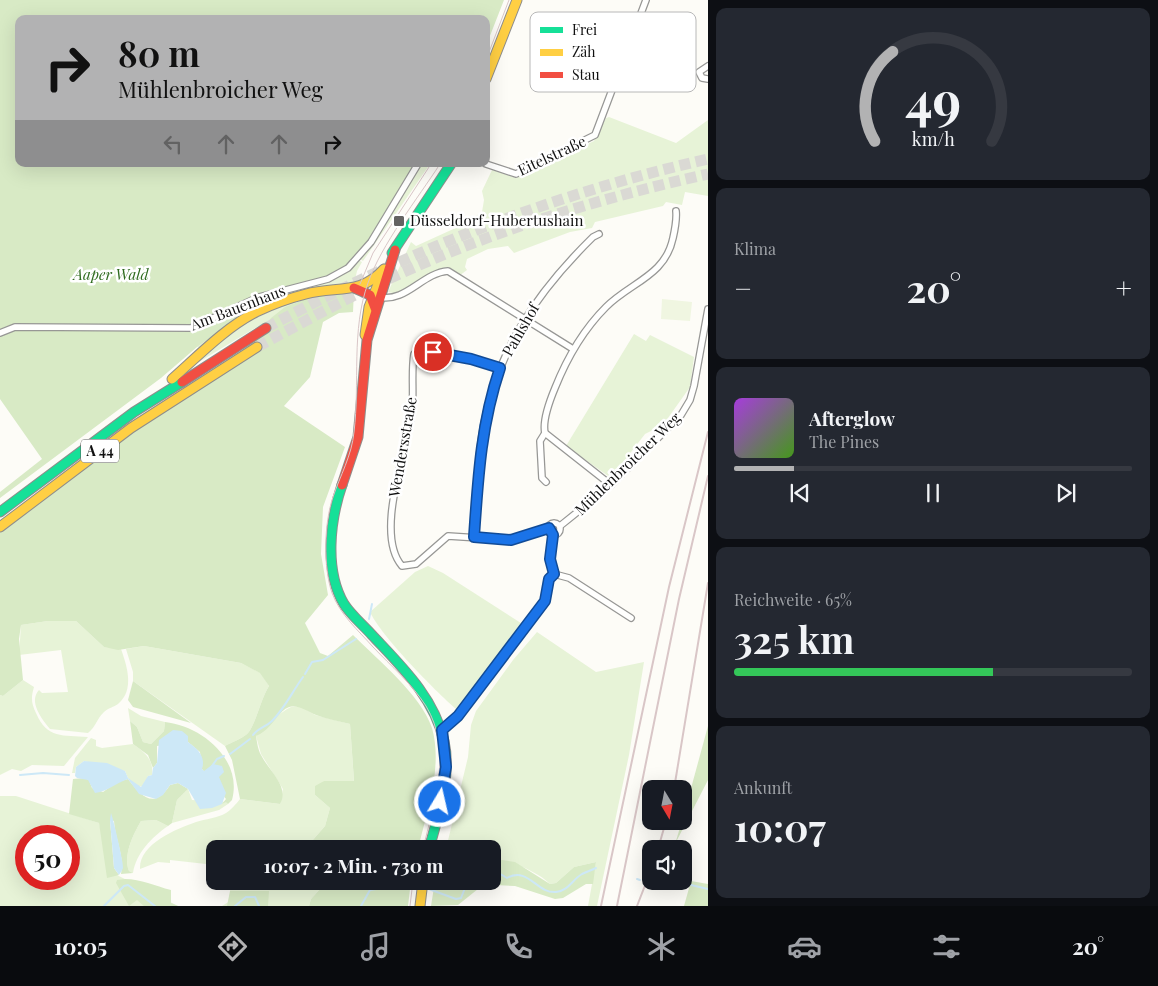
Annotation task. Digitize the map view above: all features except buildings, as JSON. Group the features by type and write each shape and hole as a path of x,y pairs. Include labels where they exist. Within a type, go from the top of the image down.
{"main road":[{"path":"490,69 517,0"},
{"path":"431,840 446,767 442,730 427,699 344,604 336,587 331,526 336,503 358,437 367,340 375,308 378,284 384,269 449,167"},
{"path":"367,340 364,333 366,320 396,250"},
{"path":"134,412 143,400 178,374 225,333 256,312 307,294 354,288 370,283 384,269"},
{"path":"354,288 376,297"},
{"name":"A 44","path":"0,512 134,412 266,328"},
{"name":"A 44","path":"0,527 131,428 257,347"},
{"path":"420,906 422,890"}],"street":[{"name":"Eitelstraße","path":"641,12 646,0"},
{"path":"708,66 700,72 702,78 708,79"},
{"name":"Eitelstraße","path":"490,165 516,174 595,135 611,92"},
{"name":"Am Bauenhaus","path":"0,333 15,327 191,328 259,297 328,279 348,268 371,242 416,167"},
{"path":"546,482 542,478 540,446 545,433 551,398 573,349 590,325 612,302 662,265 670,250 677,218 676,211"},
{"name":"Pahlshof","path":"474,537 482,435 490,396 500,368 524,320 559,271 593,237 599,234"},
{"path":"376,297 395,298 437,273 448,271 573,349"},
{"name":"Mühlenbroicher Weg","path":"553,535 560,532 560,526 611,485 681,415 690,400 708,309"},
{"name":"Wendersstraße","path":"474,537 448,536 416,564 402,566 395,559 390,529 412,410 414,354 418,351 444,353 500,368"},
{"path":"545,433 611,485"},
{"path":"474,537 511,540 549,528 553,523 560,526"},
{"path":"549,528 553,535 550,559 554,574"},
{"path":"442,730 458,716 538,613 545,601 549,579 554,574"},
{"path":"554,574 570,578 631,618"}],"green space":[{"name":"Aaper Wald","path":"0,0 504,0 490,36 490,15 15,15 15,167 414,167 367,244 341,270 319,281 257,296 256,302 246,306 248,312 197,347 161,378 0,498 0,492 42,459 0,399"},
{"path":"609,117 676,143 708,120 708,196 685,192 682,205 666,202 663,206 595,222 592,228 570,232 514,253 508,246 488,249 467,259 465,267 467,270 459,276 444,270 397,294 388,292 411,242 416,246 460,226 482,212 484,200 482,191 492,170 516,178 594,141 606,118"},
{"path":"418,167 428,167 363,261 360,259"},
{"path":"358,260 362,262 357,271 354,284 291,296 201,348 197,347 248,312 246,306"},
{"path":"354,291 353,312 339,313 323,322 310,377 284,406 345,447 323,507 321,554 328,595 305,623 320,653 328,656 353,635 398,678 419,703 426,716 432,728 436,758 432,789 420,840 313,840 325,826 330,808 315,795 315,786 324,781 354,781 350,724 320,716 298,707 285,709 267,729 256,736 260,753 280,785 282,798 280,804 240,799 232,760 225,746 247,734 250,730 269,686 260,673 241,663 144,646 118,650 104,647 76,621 48,621 21,625 19,639 23,680 3,696 0,695 0,532 141,426 192,393 252,342 271,318 285,307 318,294"},
{"path":"303,297 264,327 262,324 194,365 237,326"},
{"path":"662,299 692,302 690,321 661,319"},
{"path":"634,334 646,341 650,335 694,357 690,387 663,425 645,434 611,478 566,446"},
{"path":"428,566 443,573 524,625 471,693 456,709 422,677 385,635 370,612 415,572"},
{"path":"48,621 76,621 104,647 121,649 128,678 126,692 118,704 107,709 102,714 88,733 50,729 37,710 35,700 39,690 42,693 68,692 61,650 19,655 21,625"},
{"path":"537,632 596,672 644,662 629,755 597,906 588,906 596,862 574,867 556,883 550,884 545,879 523,867 501,861 501,840 448,840 468,757 471,725 476,711 513,660"},
{"path":"144,646 241,663 261,673 269,686 253,725 247,734 225,746 133,681 133,672 126,649"},
{"path":"23,680 34,687 32,703 40,721 45,727 57,734 88,737 64,766 32,765 21,771 12,769 0,775 0,695 3,696"},
{"path":"133,681 191,723 133,707 128,700"},
{"path":"291,707 302,707 315,715 350,724 354,782 324,781 315,795 330,808 325,826 313,840 206,840 206,864 170,860 170,863 158,862 140,869 141,860 146,852 160,839 188,825 223,815 240,799 280,804 283,789 261,754 256,736"},
{"path":"128,708 141,716 165,722 164,731 151,744 143,742 137,727 130,721"},
{"path":"130,721 137,727 143,742 151,744 164,731 165,722 193,730 205,738 225,759 231,772 234,785 232,800 228,804 226,802 222,804 226,799 202,769 200,752 188,742 157,746 157,763 153,768 148,755 133,744"},
{"path":"708,726 708,780 692,811 692,785"},
{"path":"91,738 96,740 96,746 102,748 133,744 144,753 150,760 152,775 148,776 144,786 137,787 128,778 125,771 84,761 76,767 75,773 72,773 75,758"},
{"path":"84,778 89,780 92,788 103,792 117,782 128,779 143,795 153,799 164,793 170,785 178,783 188,789 177,800 172,823 168,826 156,820 141,821 132,839 127,858 129,871 133,873 121,874 122,861 114,821 110,820 114,868 119,875 107,878 99,823 69,814 73,779"},
{"path":"188,789 192,800 227,802 228,804 219,810 172,823 177,800"},
{"path":"0,796 16,796 99,823 111,872 178,906 0,906"},
{"path":"156,820 168,826 156,835 141,852 133,873 129,871 127,865 132,839 141,821"},
{"path":"679,830 682,830 677,840"},
{"path":"501,860 515,862 550,884 556,883 574,867 596,862 593,884 586,884 563,898 555,899 515,886 501,885"},
{"path":"117,880 142,881 171,890 171,903 178,906 144,906 137,900 129,906 116,883"},
{"path":"692,881 708,884 708,906 684,906 688,890 692,890"},
{"path":"319,890 311,899 309,906 222,906 244,892 230,891"},
{"path":"319,890 410,890 408,906 309,906 311,899"},
{"path":"434,890 477,890 458,905 431,906"},
{"path":"230,891 269,891 268,906 227,906"}],"water":[{"path":"173,730 182,731 188,736 188,742 198,750 202,757 202,769 204,771 213,764 222,766 224,772 219,777 226,793 222,804 212,808 200,809 188,789 178,783 170,785 163,795 156,799 139,794 128,779 95,793 88,780 75,776 76,767 84,761 107,763 125,771 128,778 141,787 148,776 152,775 153,768 157,763 159,740"},
{"path":"111,813 123,865 119,875 114,868"}],"waterway":[{"path":"369,619 372,604"},
{"path":"305,674 312,662 323,660 356,639"},
{"path":"253,735 277,716 303,677"},
{"path":"230,754 250,739"},
{"path":"212,766 217,759 224,756"},
{"path":"20,775 43,773 69,775"},
{"path":"501,874 507,878 521,875 543,889 556,892 567,887 582,874 596,868"},
{"path":"104,906 124,886 128,885 155,906"},
{"path":"692,885 708,889"},
{"path":"361,906 370,890"},
{"path":"431,890 456,899 461,898 464,890"},
{"path":"235,906 246,897 255,897 259,906"}],"tunnel":[{"path":"266,328 372,274 481,228 593,189 708,159"},
{"path":"257,347 366,290 421,264 461,248 583,206 708,174"}],"tram line":[{"path":"490,50 509,0"},
{"path":"360,284 373,253 429,167"},
{"path":"425,840 439,777 440,759 434,723 426,706 414,690 356,629 335,601 327,571 326,532 330,508 353,441 356,413 359,319 368,283 391,238 438,167"},
{"path":"410,906 412,890"}],"railway":[{"path":"601,906 669,587 708,432"},
{"path":"617,906 679,599 708,476"},
{"path":"675,780 708,583"},
{"path":"661,840 663,830"},
{"path":"637,906 643,890"}],"traffic: fast":[{"path":"392,253 449,167"},
{"path":"0,512 134,412 182,382"},
{"path":"342,485 334,514 331,545 331,561 338,591 350,612 415,683 433,710 444,741 446,754 445,782 431,840"}],"traffic: slow":[{"path":"490,69 517,0"},
{"path":"172,379 233,326 256,312 306,294 348,288 366,283 384,269"},
{"path":"365,335 369,307 382,274"},
{"path":"0,527 131,428 257,347"},
{"path":"420,906 422,890"}],"traffic: jam":[{"path":"342,485 358,437 367,340 395,250"},
{"path":"354,288 370,295 375,308"},
{"path":"182,382 266,328"}],"place":[{"name":"Düsseldorf-Hubertushain","path":"399,221"}],"route":[{"path":"433,352 471,359 500,368 490,396 482,435 474,537 506,541 549,528 550,533 553,535 550,567 554,574 549,579 545,601 538,613 458,716 442,730 446,767 440,802"}]}
